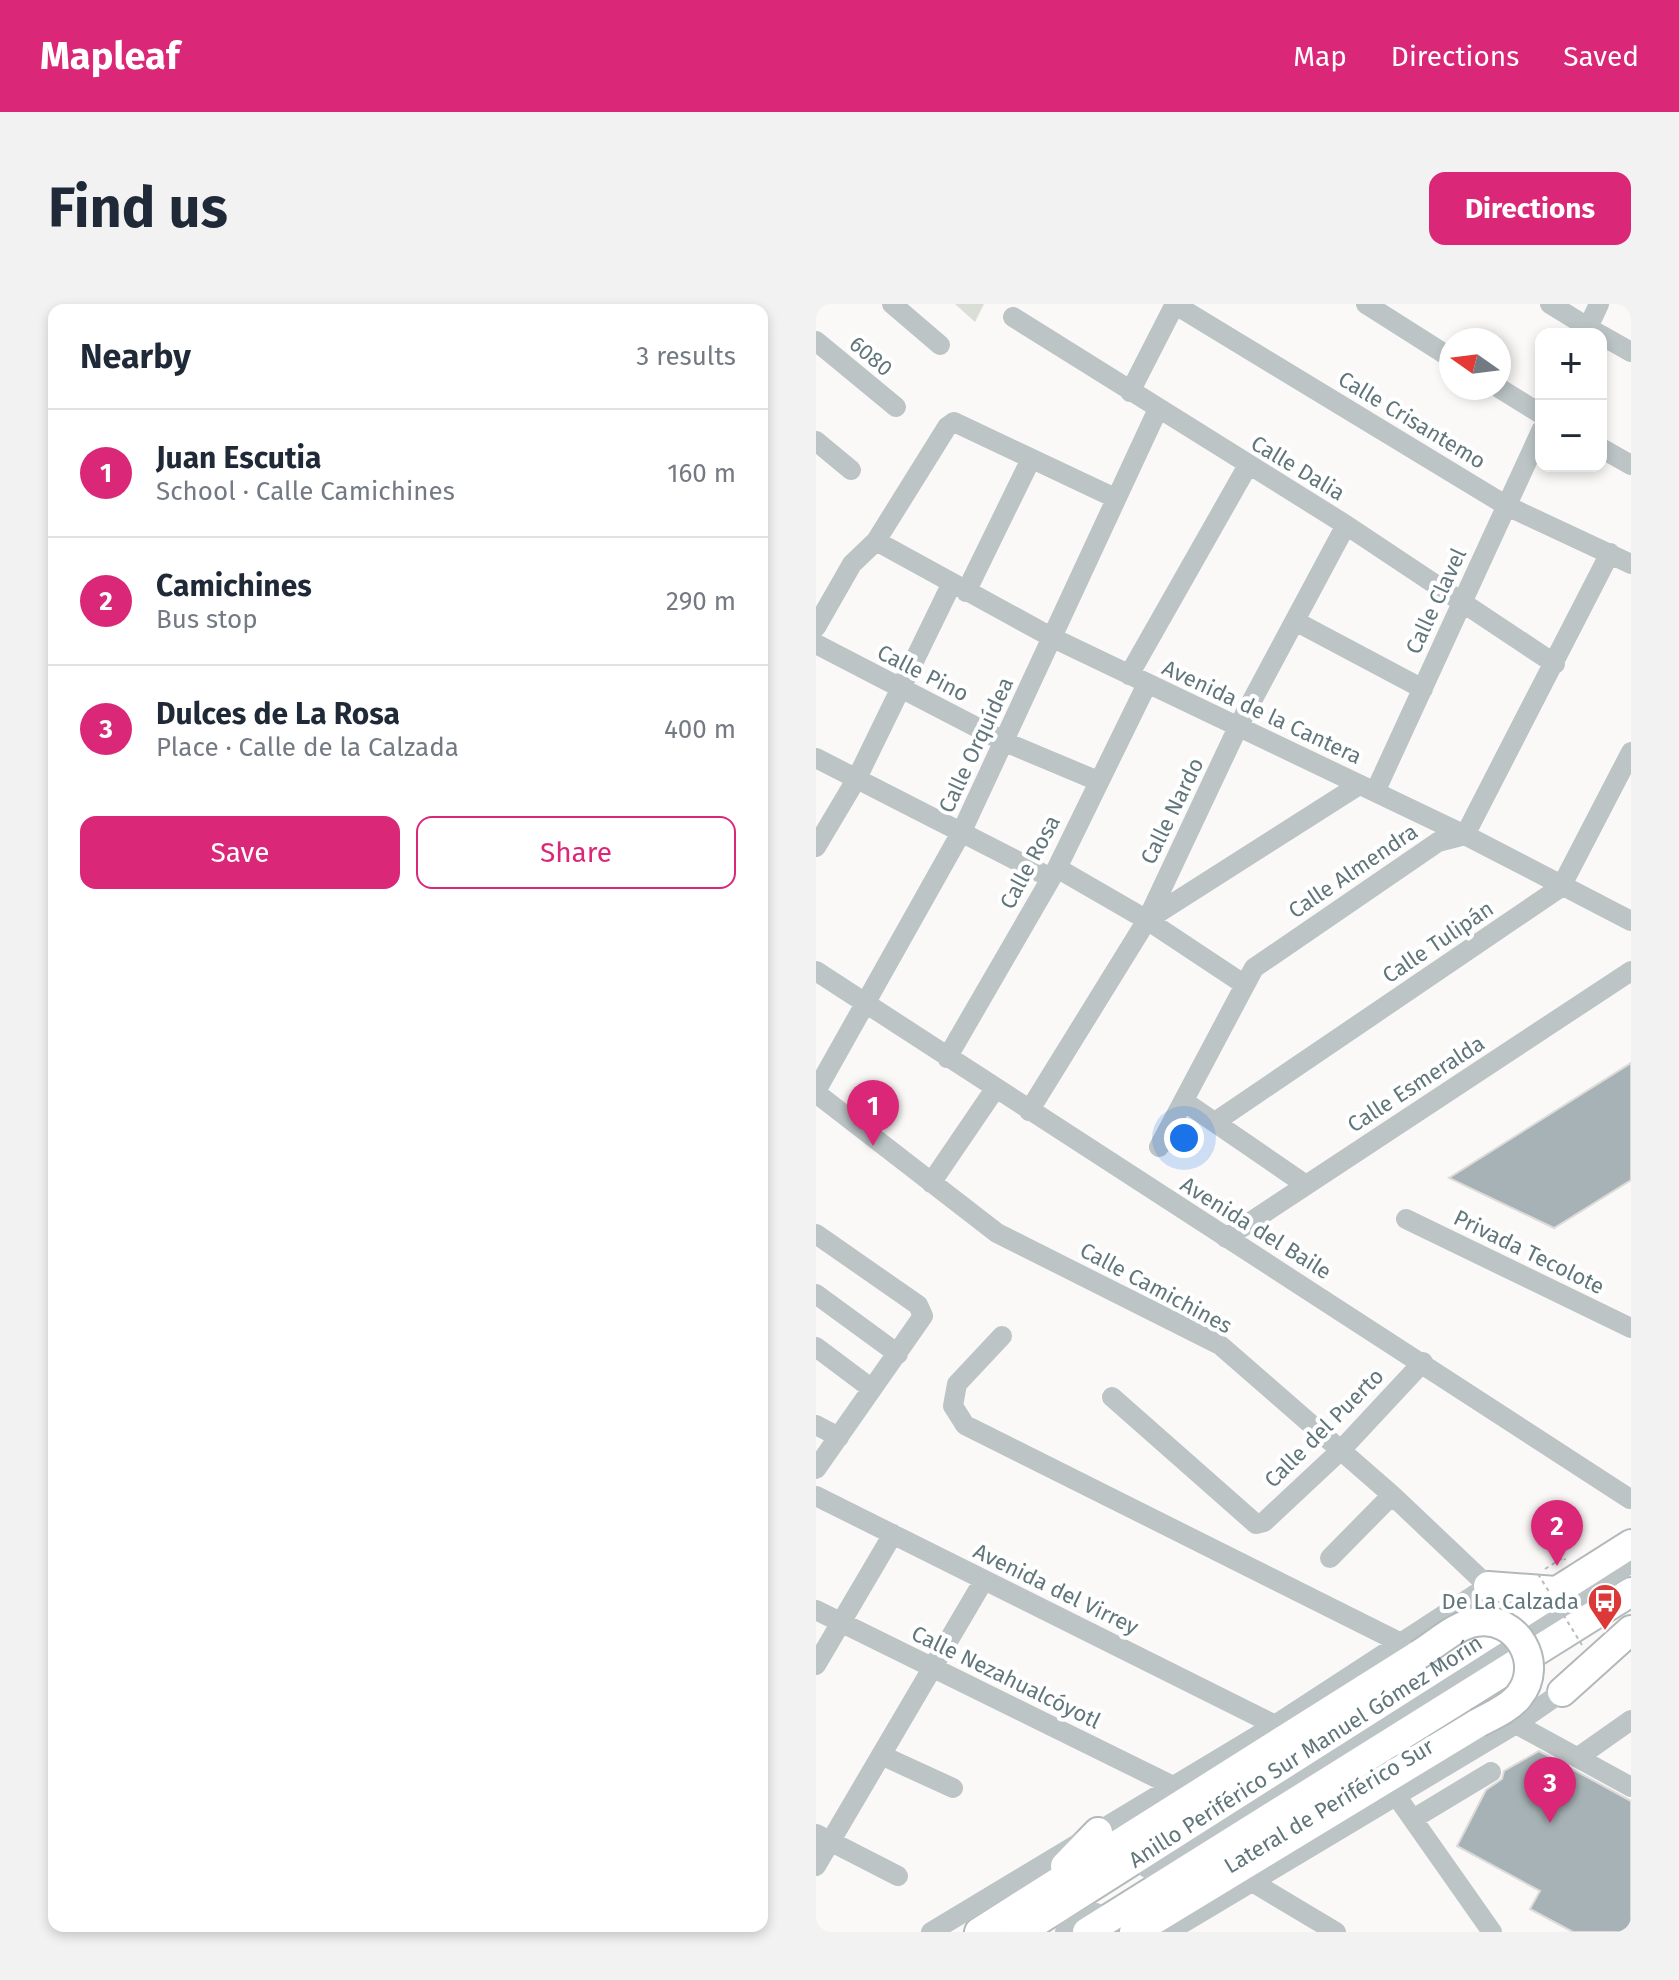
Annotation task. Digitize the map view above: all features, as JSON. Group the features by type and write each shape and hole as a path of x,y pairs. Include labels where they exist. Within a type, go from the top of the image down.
{"highway":[{"name":"Anillo Periférico Sur Manuel Gómez Morín","path":"1020,1932 1547,1582 1631,1544"},
{"path":"1488,1586 1547,1582"},
{"name":"Anillo Periférico Sur Manuel Gómez Morín","path":"1087,1932 1631,1592"},
{"path":"979,1932 1410,1650 1475,1622 1498,1623 1518,1637 1528,1657 1524,1688 1515,1701 1134,1932"},
{"path":"1562,1692 1631,1630"},
{"path":"1037,1896 1098,1832"}],"street":[{"path":"892,304 940,345"},
{"path":"1130,392 1175,304"},
{"name":"Calle Crisantemo","path":"1175,304 1507,506 1631,564"},
{"path":"1366,304 1439,350"},
{"path":"1550,304 1586,328"},
{"path":"1595,328 1599,304"},
{"name":"Calle Dalia","path":"1013,317 1247,467 1346,525 1555,664"},
{"path":"1607,340 1631,352"},
{"name":"6080","path":"816,341 896,407"},
{"path":"1511,395 1535,410"},
{"name":"Calle Orquídea","path":"816,1092 962,831 1158,409"},
{"path":"816,627 852,564 876,541 947,427 954,422 1115,498"},
{"path":"816,441 851,470"},
{"name":"Calle Clavel","path":"1367,788 1423,689 1535,444"},
{"path":"1607,451 1631,465"},
{"path":"816,847 857,778 902,690 1031,459"},
{"name":"Calle Rosa","path":"947,1058 1054,873 1098,781 1138,679 1247,467"},
{"name":"Calle Nardo","path":"1029,1111 1147,920 1239,725 1346,525"},
{"name":"Avenida de la Cantera","path":"876,541 958,589 1053,638 1465,835 1631,921"},
{"path":"1465,835 1610,553"},
{"path":"1295,621 1423,689"},
{"name":"Calle Pino","path":"816,644 1005,742 1098,781"},
{"name":"Calle Tulipán","path":"1215,1122 1561,887 1631,752"},
{"path":"816,758 1147,920 1245,985"},
{"path":"1147,920 1367,788"},
{"name":"Calle Almendra","path":"1159,1147 1254,968 1438,842 1465,835"},
{"name":"Avenida del Baile","path":"816,971 1630,1499"},
{"name":"Calle Esmeralda","path":"1226,1238 1631,971"},
{"path":"931,1183 995,1089"},
{"name":"Calle Camichines","path":"816,1092 997,1233 1220,1345 1392,1495 1488,1586"},
{"path":"1185,1102 1306,1185"},
{"name":"Privada Tecolote","path":"1406,1219 1631,1328"},
{"path":"816,1234 918,1305 923,1316 816,1469"},
{"path":"816,1294 898,1354"},
{"path":"1002,1336 957,1384 953,1406 965,1425 1410,1650"},
{"path":"816,1347 872,1389"},
{"name":"Calle del Puerto","path":"1112,1397 1256,1524 1264,1522 1341,1450 1423,1362"},
{"path":"816,1425 839,1437"},
{"path":"1330,1558 1392,1495"},
{"name":"Avenida del Virrey","path":"816,1496 1275,1725"},
{"path":"816,1665 893,1534"},
{"path":"1044,1932 1631,1563"},
{"path":"1065,1932 1631,1577"},
{"path":"816,1866 823,1838 881,1755 984,1580"},
{"path":"931,1932 1275,1725 1410,1650 1488,1586"},
{"name":"Calle Nezahualcóyotl","path":"816,1610 1175,1787"},
{"name":"Lateral de Periférico Sur","path":"1168,1932 1249,1880 1516,1724 1562,1692"},
{"path":"1577,1758 1631,1720"},
{"path":"1516,1724 1631,1787"},
{"path":"881,1755 953,1788"},
{"path":"1413,1819 1491,1772"},
{"path":"1395,1794 1492,1932"},
{"path":"823,1838 898,1876"},
{"path":"1249,1880 1336,1932"}],"path":[{"path":"1547,1582 1582,1645"}],"shaded area":[{"path":"955,304 984,304 975,322"}],"building":[{"path":"1631,1063 1631,1180 1554,1228 1449,1178"},
{"path":"1539,1751 1631,1801 1631,1932 1573,1932 1530,1909 1540,1891 1457,1846 1486,1790 1502,1779 1504,1771"}],"place":[{"name":"Juan Escutia","path":"873,1146"},
{"name":"Camichines","path":"1557,1566"},
{"name":"De La Calzada","path":"1605,1632"},
{"name":"Dulces de La Rosa","path":"1550,1823"}]}
